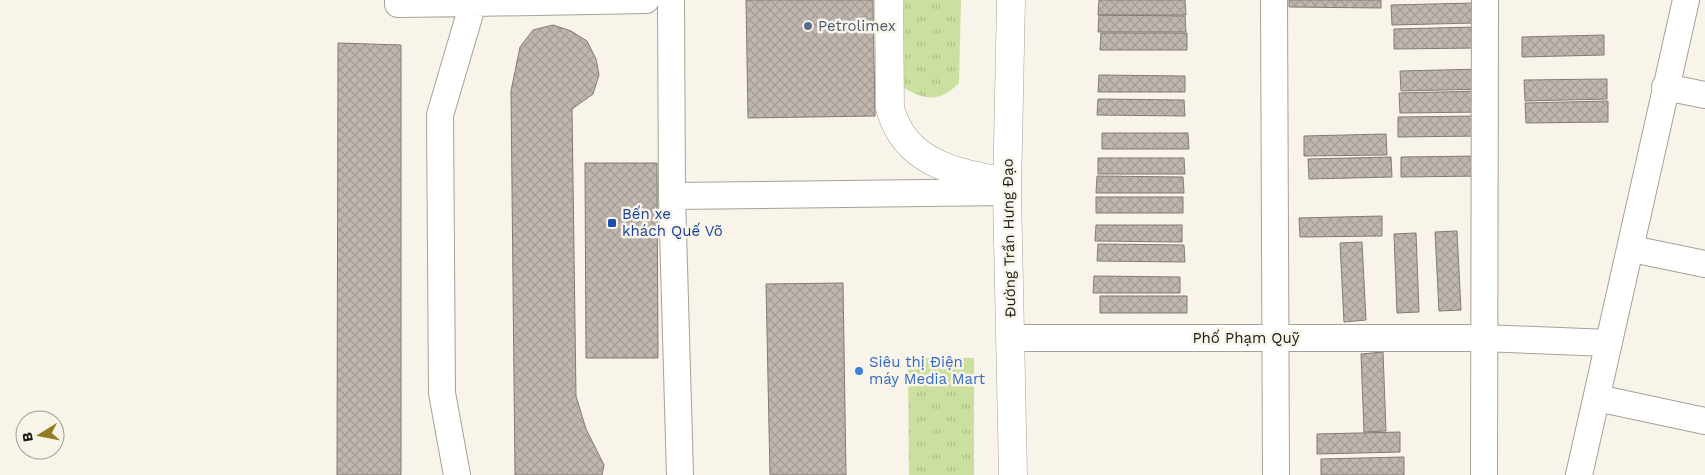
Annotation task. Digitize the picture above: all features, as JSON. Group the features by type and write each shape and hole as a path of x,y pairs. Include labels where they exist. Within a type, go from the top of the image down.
{"highway":[{"path":"889,0 890,108 893,118 901,131 919,153 937,165 1007,187"},
{"name":"Đường Trần Hưng Đạo","path":"1011,0 1007,187 1013,475"}],"street":[{"path":"398,0 398,4 646,0"},
{"path":"671,0 672,196 680,475"},
{"path":"1274,0 1276,475"},
{"path":"1484,475 1485,0"},
{"path":"1579,475 1632,249 1665,87 1686,0"},
{"path":"457,475 442,393 440,115 473,3"},
{"path":"1665,87 1705,95"},
{"path":"672,196 1007,187"},
{"path":"1632,249 1705,264"},
{"name":"Phố Phạm Quỹ","path":"1010,338 1483,338 1609,343"},
{"path":"1597,398 1705,421"}],"green space":[{"path":"904,0 961,0 959,83 945,94 925,97 903,87"},
{"path":"908,358 974,358 974,475 909,475"}],"building":[{"path":"746,0 873,0 875,116 748,118"},
{"path":"1099,0 1185,0 1186,15 1098,15"},
{"path":"1289,0 1381,0 1381,8 1289,7"},
{"path":"1474,3 1474,23 1392,25 1391,5"},
{"path":"1099,15 1185,16 1186,32 1098,32"},
{"path":"553,25 571,31 587,41 596,59 599,75 593,94 572,109 576,396 586,429 604,465 602,475 515,475 511,91 520,47 533,30"},
{"path":"1476,27 1477,48 1394,49 1394,29"},
{"path":"1101,33 1187,33 1187,50 1100,50"},
{"path":"1604,35 1604,55 1522,57 1522,37"},
{"path":"338,43 401,45 401,475 337,475"},
{"path":"1483,69 1484,89 1401,91 1400,71"},
{"path":"1099,75 1185,76 1185,92 1098,92"},
{"path":"1607,79 1607,99 1525,101 1524,80"},
{"path":"1482,91 1482,112 1400,113 1399,93"},
{"path":"1098,99 1184,100 1185,116 1097,115"},
{"path":"1608,101 1608,122 1526,123 1525,103"},
{"path":"1480,116 1480,136 1398,137 1398,117"},
{"path":"1102,133 1188,133 1189,149 1102,149"},
{"path":"1386,134 1387,155 1304,156 1304,136"},
{"path":"1483,156 1483,176 1401,177 1401,157"},
{"path":"1391,157 1392,177 1309,179 1308,159"},
{"path":"1098,158 1184,158 1185,174 1098,174"},
{"path":"585,163 657,163 658,358 586,358"},
{"path":"1097,176 1183,177 1184,193 1096,193"},
{"path":"1096,197 1183,197 1183,213 1096,213"},
{"path":"1382,216 1382,236 1300,237 1299,218"},
{"path":"1096,225 1182,225 1182,242 1095,241"},
{"path":"1457,231 1461,310 1439,311 1435,232"},
{"path":"1416,233 1419,312 1397,313 1394,234"},
{"path":"1362,242 1366,320 1344,322 1340,243"},
{"path":"1098,244 1184,245 1185,262 1097,261"},
{"path":"1094,276 1180,277 1180,293 1093,293"},
{"path":"843,283 846,475 770,475 766,284"},
{"path":"1100,296 1187,296 1187,313 1100,313"},
{"path":"1383,352 1386,431 1364,432 1361,354"},
{"path":"1400,432 1400,452 1317,454 1317,434"},
{"path":"1404,457 1404,475 1321,475 1321,459"}],"place":[{"name":"Petrolimex","path":"808,26"},
{"name":"Bến xe khách Quế Võ","path":"612,223"},
{"name":"Siêu thị Điện máy Media Mart","path":"859,371"}]}
